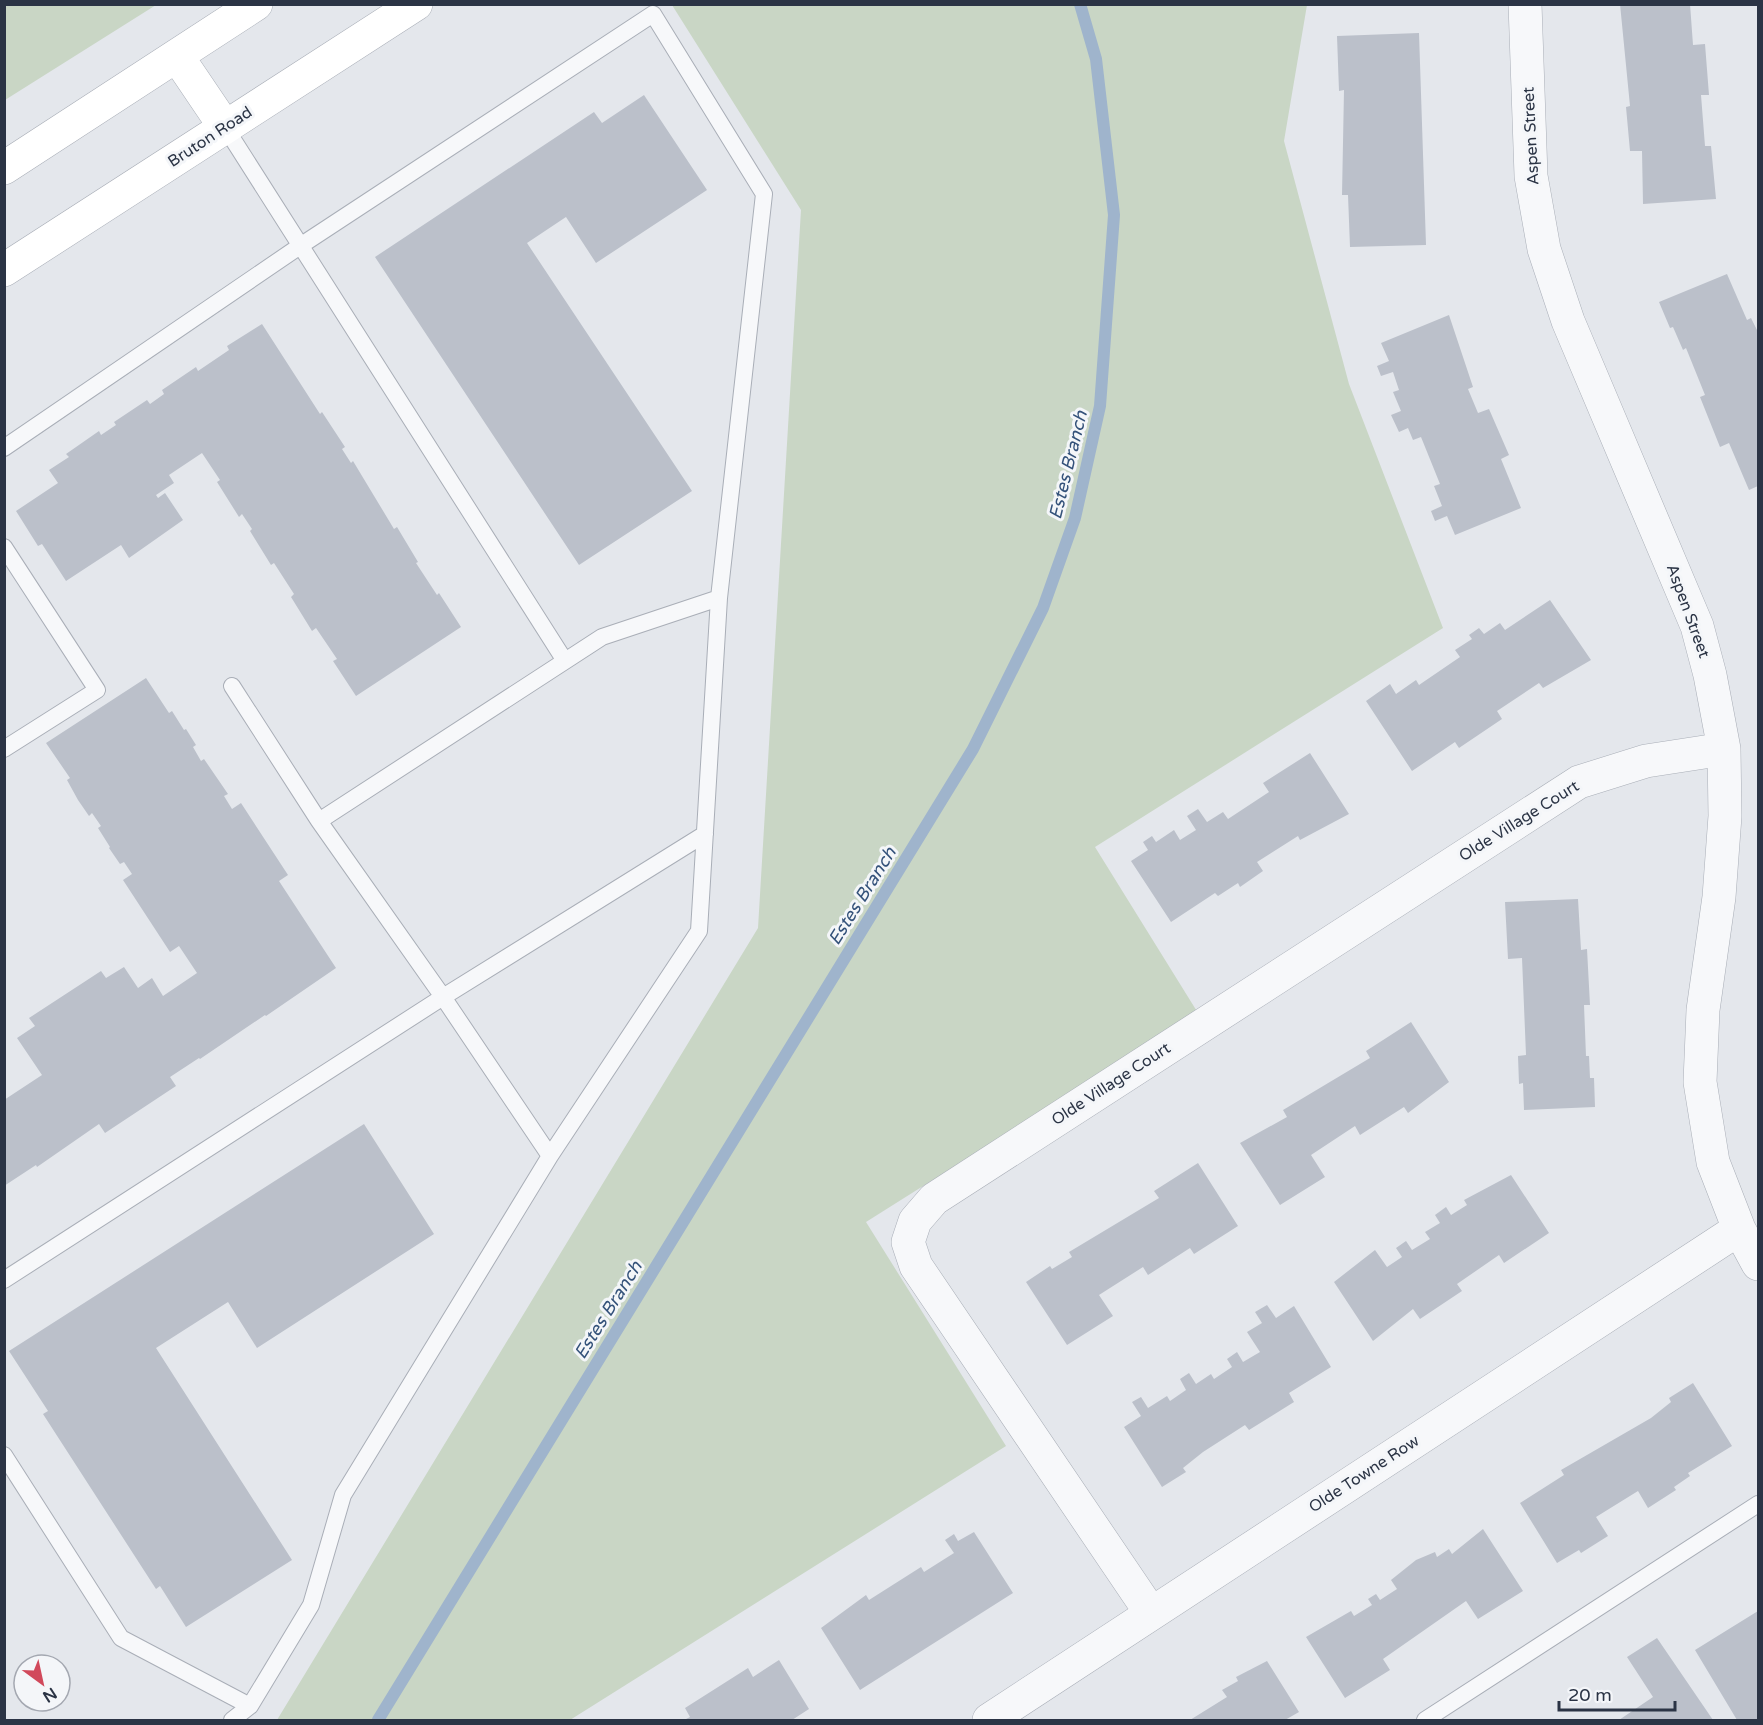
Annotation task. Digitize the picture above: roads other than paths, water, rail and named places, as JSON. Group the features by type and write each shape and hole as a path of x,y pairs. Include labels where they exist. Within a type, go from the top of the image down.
{"main road":[{"path":"4,168 256,4"},
{"name":"Bruton Road","path":"4,270 416,4"},
{"path":"177,56 225,128"}],"street":[{"name":"Aspen Street","path":"1525,4 1531,176 1544,249 1568,321 1697,626 1710,675 1724,749 1725,816 1720,885 1703,1010 1700,1082 1713,1162 1739,1229 1758,1264"},
{"name":"Olde Village Court","path":"1151,1614 916,1266 908,1242 915,1221 934,1199 1579,782 1646,761 1724,749"},
{"name":"Olde Towne Row","path":"989,1720 1739,1229"}],"lane":[{"path":"4,448 300,246 653,14 764,194 719,598 699,931 550,1156 343,1495 311,1605 250,1706 232,1720"},
{"path":"225,128 566,661"},
{"path":"4,547 97,690 4,749"},
{"path":"319,821 602,637 719,598"},
{"path":"232,686 319,821 550,1156"},
{"path":"4,1280 442,997 705,834"},
{"path":"4,1455 121,1638 250,1706"},
{"path":"1425,1720 1758,1504"}],"waterway":[{"name":"Estes Branch","path":"378,1720 973,749 1043,608 1075,518 1100,406 1114,215 1096,59 1080,4"}]}
